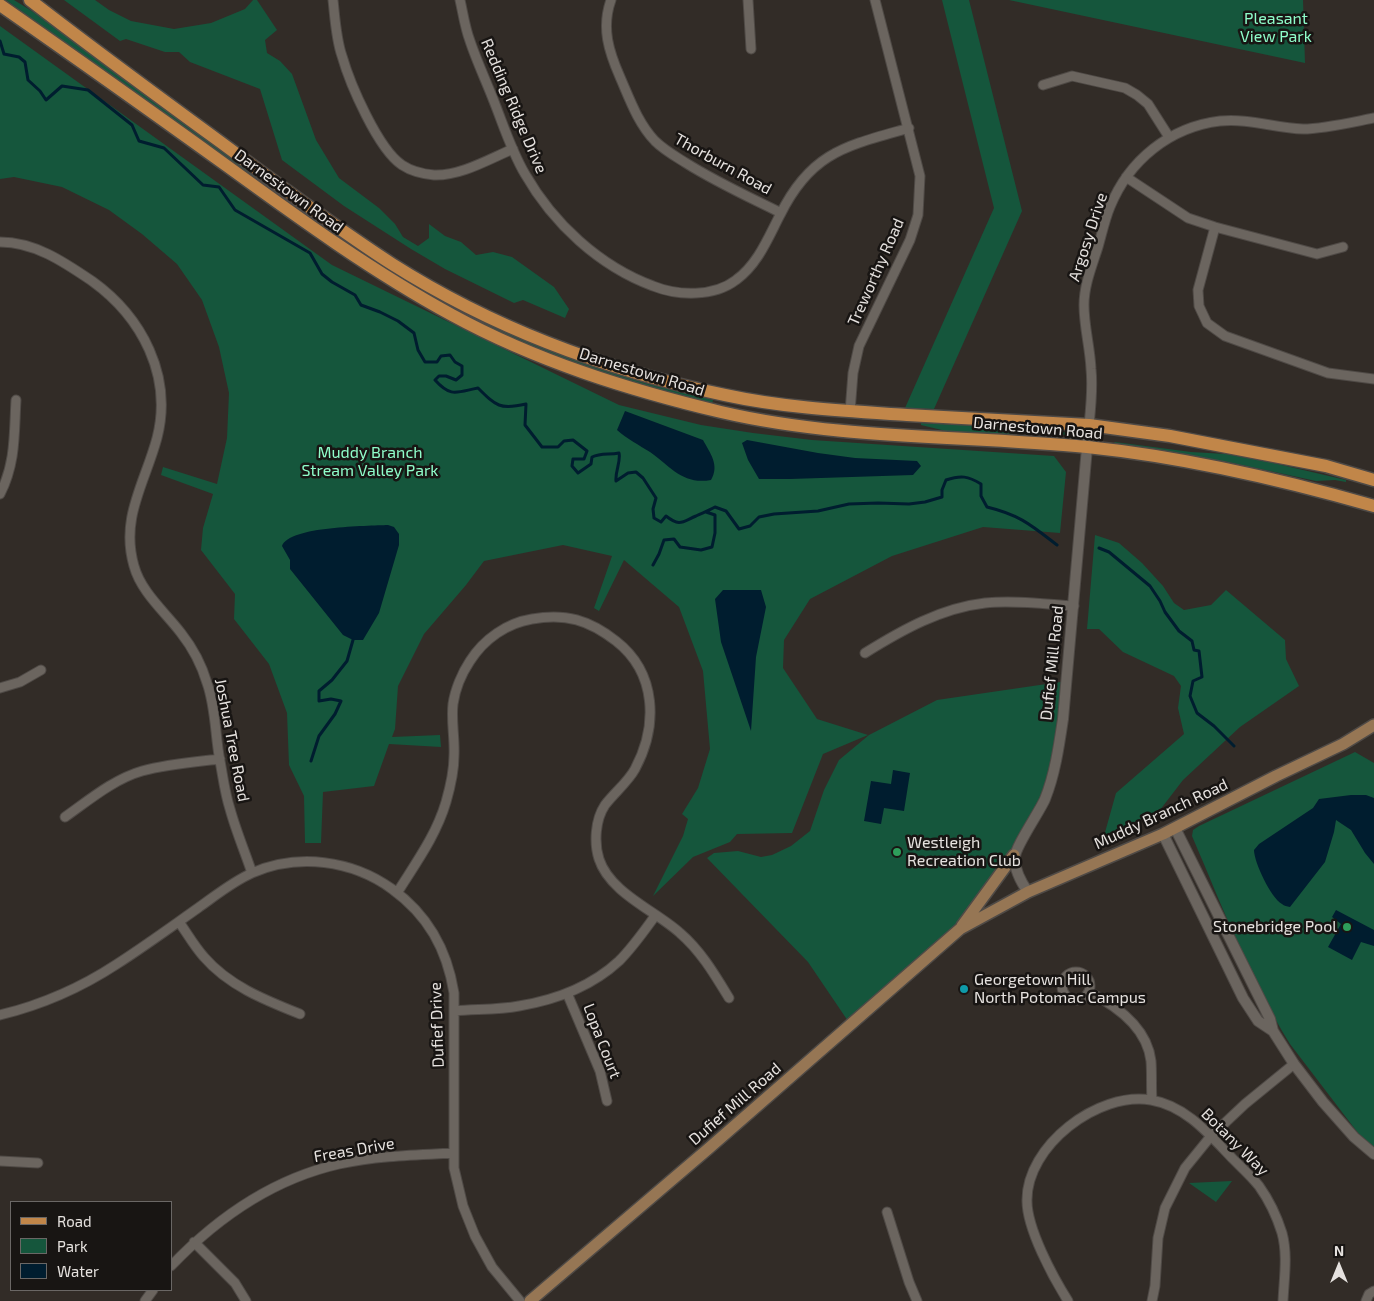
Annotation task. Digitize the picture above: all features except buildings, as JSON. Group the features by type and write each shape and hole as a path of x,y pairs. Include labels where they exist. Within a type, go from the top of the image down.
{"main road":[{"name":"Darnestown Road","path":"30,0 286,191 393,264 473,308 518,330 562,348 658,380 758,401 795,407 850,412 1089,425 1170,436 1326,466 1374,480"},
{"name":"Darnestown Road","path":"0,5 380,274 455,317 544,357 628,387 754,419 847,432 1087,447 1237,472 1374,506"},
{"name":"Muddy Branch Road","path":"960,930 1028,892 1163,834 1343,744 1374,725"},
{"path":"960,930 1014,855"},
{"name":"Dufief Mill Road","path":"530,1301 960,930"}],"street":[{"path":"333,0 342,56 362,106 378,138 394,159 403,166 419,173 436,175 464,170 513,149"},
{"name":"Redding Ridge Drive","path":"460,0 469,40 513,149 536,192 570,234 608,263 642,282 666,292 703,293 727,286 736,280 753,264 801,180 828,156 851,145 909,128"},
{"name":"Thorburn Road","path":"611,0 608,10 607,41 612,60 637,116 654,140 666,151 702,173 781,213"},
{"path":"748,0 750,49"},
{"name":"Treworthy Road","path":"850,412 853,373 859,346 910,240 918,215 920,176 875,0"},
{"path":"1043,85 1072,76 1125,88 1148,104 1169,137"},
{"name":"Argosy Drive","path":"1089,425 1092,397 1091,367 1084,323 1085,290 1110,206 1126,177 1139,159 1169,137 1205,124 1222,121 1248,121 1286,128 1306,129 1374,118"},
{"path":"1126,177 1188,218 1214,227 1318,254 1343,247"},
{"path":"1214,227 1198,290 1199,306 1207,323 1225,336 1328,373 1374,379"},
{"name":"Joshua Tree Road","path":"0,242 11,242 39,249 67,264 102,289 127,313 149,349 156,368 160,391 160,418 157,438 133,506 130,522 130,546 138,578 154,602 182,634 198,660 208,684 229,808 252,873"},
{"path":"0,494 8,478 13,456 16,400"},
{"name":"Dufief Mill Road","path":"1014,855 1045,799 1055,764 1063,720 1089,425"},
{"path":"865,653 923,620 960,608 985,603 1024,602 1074,606"},
{"path":"397,893 434,833 446,802 454,758 453,704 463,672 471,658 489,638 521,621 549,616 563,617 590,624 602,630 624,647 633,658 644,678 650,700 650,724 646,746 634,771 604,807 596,832 600,861 610,880 655,916 679,932 694,947 712,971 728,998"},
{"path":"0,688 20,682 41,670"},
{"path":"65,817 106,788 141,772 179,764 220,759"},
{"path":"1175,828 1270,1019 1272,1031"},
{"path":"1163,834 1243,998 1258,1022 1272,1031 1323,1102 1354,1137 1374,1154"},
{"path":"1014,855 1016,869 1021,882 1028,892"},
{"name":"Dufief Drive","path":"0,1015 17,1011 71,990 116,965 230,885 252,873 292,863 321,862 359,871 381,881 424,918 440,943 451,976 454,993 454,1168 463,1206 475,1236 492,1267 520,1301"},
{"path":"454,1011 517,1007 545,1001 567,993 595,979 618,961 638,940 655,916"},
{"path":"179,922 204,957 226,978 256,996 300,1014"},
{"path":"1089,992 1125,1014 1139,1031 1151,1060 1152,1100"},
{"name":"Lopa Court","path":"567,993 600,1071 607,1100"},
{"path":"1152,1301 1155,1286 1158,1238 1165,1208 1185,1168 1211,1136 1245,1104 1294,1064"},
{"name":"Botany Way","path":"1068,1301 1055,1282 1028,1216 1027,1191 1030,1176 1038,1158 1074,1122 1100,1107 1122,1101 1152,1100 1176,1109 1192,1118 1258,1186 1274,1211 1282,1234 1285,1259 1283,1301"},
{"name":"Freas Drive","path":"172,1265 194,1242 224,1217 281,1184 311,1172 338,1164 364,1160 395,1156 453,1153"},
{"path":"0,1161 38,1163"},
{"path":"887,1212 909,1282 917,1301"},
{"path":"194,1242 235,1283 246,1301"},
{"path":"1366,1301 1369,1294 1374,1291"}],"green space":[{"path":"6,0 14,0 40,16 346,240 513,334 588,365 648,384 713,400 712,404 581,367 495,331 452,310 363,257"},
{"path":"64,0 95,0 109,10 131,21 174,29 211,23 245,9 253,0 257,0 277,30 265,40 267,53 280,61 292,74 316,140 339,178 379,208 395,224 403,237 418,246 429,238 429,224 445,236 461,242 476,255 493,252 512,257 554,287 569,309 565,318 523,300 514,303 445,269 344,206 282,160 260,89 190,62 179,52 165,52 126,39 120,41"},
{"path":"942,0 969,0 1022,211 934,409 905,408 994,208"},
{"name":"Pleasant View Park","path":"1009,0 1303,0 1305,63"},
{"name":"Muddy Branch Stream Valley Park","path":"0,26 332,265 619,405 701,425 812,440 1054,456 1066,472 1060,533 983,527 892,556 810,599 784,640 783,668 817,719 868,735 823,754 792,833 737,834 730,842 693,857 653,896 683,836 688,819 682,814 698,788 710,749 703,671 679,607 624,560 599,611 594,608 612,556 563,545 484,561 424,634 398,686 395,729 392,737 440,735 441,747 389,744 374,786 323,792 321,843 305,843 304,796 289,765 287,713 269,664 234,619 235,594 201,550 203,528 213,494 161,475 163,467 217,484 227,438 229,393 219,347 202,300 177,264 142,234 109,210 62,187 14,177 0,179"},
{"path":"921,423 1005,427 1068,433 1066,435 1026,432 995,435 950,432 921,425"},
{"path":"1115,442 1191,452 1226,454 1269,462 1346,480 1346,482 1335,480 1316,481 1228,462 1125,446"},
{"path":"1095,535 1119,543 1142,563 1163,586 1174,603 1184,610 1211,605 1226,590 1285,640 1286,659 1299,686 1240,727 1183,780 1160,810 1104,836 1116,793 1184,734 1178,708 1181,686 1174,676 1123,652 1099,629 1087,629"},
{"name":"Westleigh Recreation Club","path":"1067,681 1045,799 960,929 850,1024 808,962 707,858 714,853 738,851 761,857 772,855 791,846 810,831 824,790 839,760 869,735 937,700"},
{"path":"1355,752 1374,763 1374,1147 1358,1133 1290,1044 1249,968 1192,836 1193,830 1199,826"},
{"path":"1232,1181 1216,1202 1189,1183"}],"water":[{"path":"625,411 703,440 711,454 715,469 711,480 693,480 678,474 617,430"},
{"path":"747,440 855,458 917,461 921,466 913,475 759,479 748,460 742,443"},
{"path":"388,525 394,527 399,534 399,545 379,613 363,640 353,640 343,635 290,569 290,560 282,546 288,539 313,531 330,528"},
{"path":"723,590 761,590 766,607 756,657 751,731 721,642 715,599"},
{"path":"893,770 910,773 904,811 884,808 881,824 864,821 871,781 891,784"},
{"path":"1366,795 1374,798 1374,864 1351,830 1336,820 1325,862 1290,907 1283,905 1273,895 1264,879 1254,850 1259,844 1313,808 1319,799"},
{"path":"1336,910 1374,930 1374,946 1361,942 1352,960 1328,947 1341,924 1332,917"}],"waterway":[{"path":"0,41 4,54 19,57 25,62 28,80 40,91 46,100 62,86 88,90 132,125 139,141 164,148 203,185 219,187 235,210 310,253 322,274 355,295 361,305 398,321 414,333 418,350 425,362 437,362 441,356 450,355 455,362 462,366 462,375 456,380 446,376 439,376 435,380 441,386 455,392 478,388 489,399 499,405 510,407 526,404 525,425 542,447 558,447 564,441 573,440 587,451 584,459 573,459 572,466 578,473 591,464 592,457 619,453 616,481 628,473 636,472 643,478 656,498 653,509 654,518 661,522 666,516 675,521 684,522 715,507 726,511 739,529 750,526 759,517 774,514 818,511 849,504 909,504 925,502 942,497 942,490 946,480 964,477 981,484 981,496 987,507 1017,517 1057,545"},
{"path":"653,565 664,540 674,539 680,547 701,550 712,547 715,533 715,515 706,512"},
{"path":"1099,548 1109,552 1150,586 1179,631 1192,641 1194,650 1199,651 1202,677 1193,681 1190,696 1197,713 1214,726 1234,746"},
{"path":"311,761 319,736 335,714 341,701 331,699 319,701 319,691 332,680 347,661 353,640"}],"place":[{"name":"Westleigh Recreation Club","path":"897,852"},
{"name":"Stonebridge Pool","path":"1347,927"},
{"name":"Georgetown Hill North Potomac Campus","path":"964,989"}]}
